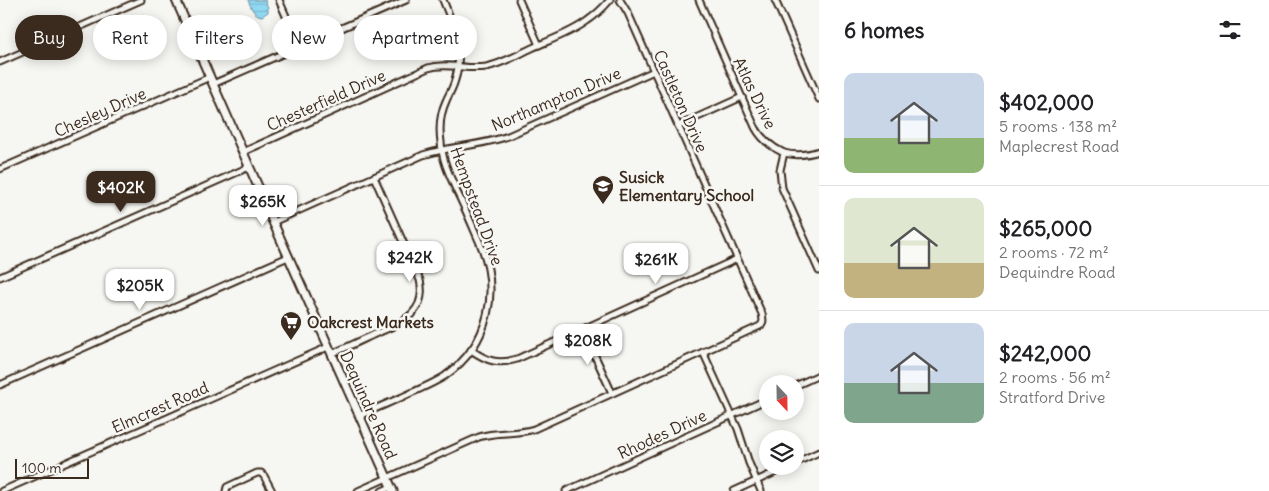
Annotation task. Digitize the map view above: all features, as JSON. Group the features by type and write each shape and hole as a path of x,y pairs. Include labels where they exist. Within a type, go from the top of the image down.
{"main road":[{"name":"Dequindre Road","path":"176,0 392,489"}],"street":[{"path":"0,62 140,0"},
{"path":"279,0 286,15"},
{"path":"344,27 406,0"},
{"name":"Hempstead Drive","path":"359,416 434,382 454,368 471,350 482,330 487,314 490,292 485,255 454,186 442,150 441,118 455,81 459,49 443,0"},
{"path":"519,0 539,45"},
{"name":"Chesterfield Drive","path":"243,152 428,68 440,65 474,68 492,65 582,25 610,0"},
{"name":"Castleton Drive","path":"620,0 628,13 762,314 763,323 760,326 703,352"},
{"name":"Atlas Drive","path":"699,0 760,135 770,145 784,152"},
{"path":"775,0 819,99"},
{"path":"213,84 272,58"},
{"name":"Northampton Drive","path":"273,222 423,155 508,136 654,71"},
{"name":"Chesley Drive","path":"0,170 210,77"},
{"path":"678,126 742,97"},
{"path":"819,151 799,155 784,152 780,170 782,188 819,271"},
{"path":"0,277 249,167"},
{"path":"332,354 404,320 416,310 420,299 420,280 374,177"},
{"path":"0,384 288,256"},
{"path":"471,350 489,360 512,361 737,259"},
{"path":"583,330 612,393"},
{"name":"Elmcrest Road","path":"2,491 328,347"},
{"path":"358,491 479,437 494,433 528,431 703,352 732,415 761,491"},
{"path":"804,382 819,375"},
{"name":"Rhodes Drive","path":"566,491 759,403"},
{"path":"804,459 819,452"},
{"path":"226,491 227,487 232,484 257,473 264,476 272,491"},
{"path":"734,491 770,475"},
{"path":"382,491 392,489"}],"water":[{"path":"248,0 265,0 268,12 262,16 256,14"}],"place":[{"name":"Susick Elementary School","path":"603,205"},
{"name":"Oakcrest Markets","path":"291,341"}]}
